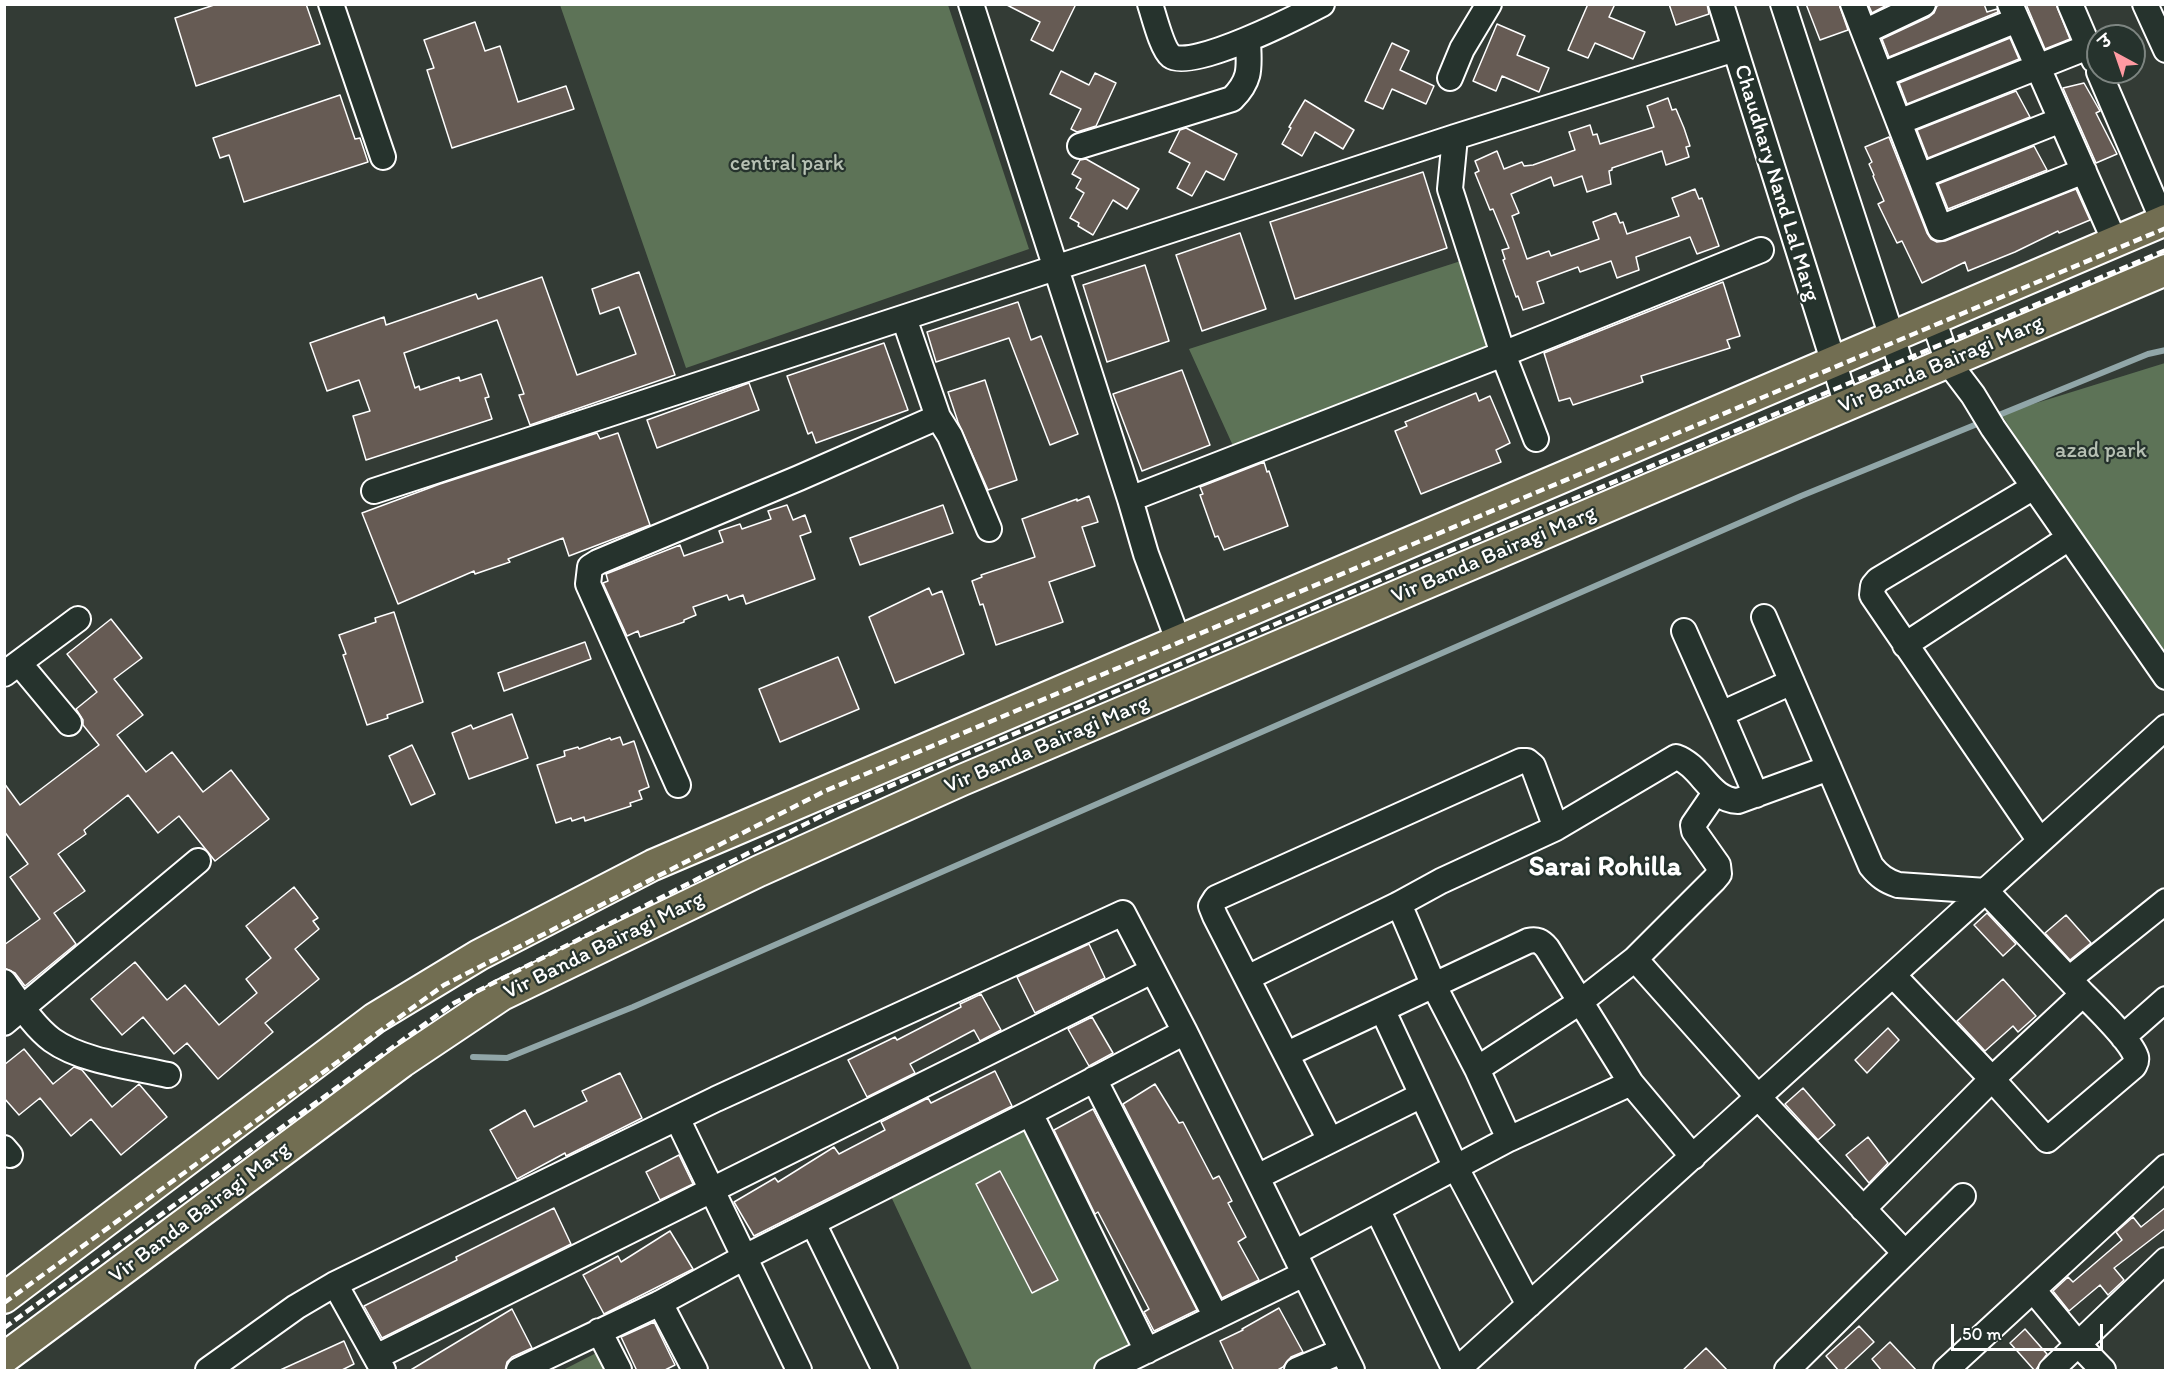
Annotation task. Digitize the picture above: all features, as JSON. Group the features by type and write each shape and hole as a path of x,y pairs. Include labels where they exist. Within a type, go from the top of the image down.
{"main road":[{"name":"Vir Banda Bairagi Marg","path":"4,1298 375,1018 479,955 653,865 2164,221"},
{"name":"Vir Banda Bairagi Marg","path":"4,1358 402,1062 502,995 759,871 952,785 2166,270"}],"street":[{"path":"331,4 383,157"},
{"path":"971,4 1149,564 1178,640"},
{"path":"1150,4 1165,48 1171,56 1183,60 1248,41 1322,4"},
{"path":"1450,78 1462,49 1489,4"},
{"name":"Chaudhary Nand Lal Marg","path":"1721,4 1847,405"},
{"path":"1783,4 1906,380"},
{"path":"1852,4 1940,228 2084,171"},
{"path":"1864,32 1923,4"},
{"path":"2070,4 2086,42"},
{"path":"2145,4 2166,50"},
{"path":"1881,75 2013,12 2115,242"},
{"path":"1080,146 1232,99 1243,88 1249,72 1248,41"},
{"path":"1899,122 2086,48"},
{"path":"374,491 1455,137 1735,49"},
{"path":"2104,84 2164,221"},
{"path":"1920,176 2061,120"},
{"path":"1455,137 1450,189 1503,354 1536,439"},
{"path":"1130,499 1503,354 1761,250"},
{"path":"904,318 938,417 950,436 989,529"},
{"path":"1933,319 1948,362 2166,677"},
{"path":"678,785 588,584 590,567 938,417"},
{"path":"2034,487 1878,580 1873,586 1872,595 2040,841"},
{"path":"1905,645 2069,538"},
{"path":"1764,617 1872,866 1887,881 1911,886 1986,891 2122,1037 2136,1056 2134,1066 2047,1140 1893,975"},
{"path":"69,723 12,669 78,619"},
{"path":"1684,632 1756,795"},
{"path":"1721,714 1792,682"},
{"path":"1377,1209 1456,1371 2166,727"},
{"path":"1247,978 1441,881 1556,828 1676,757 1686,760 1715,793 1730,801 1756,795 1829,768"},
{"path":"1330,1140 1215,916 1212,906 1216,898 1521,761 1527,761 1533,766 1556,828"},
{"path":"1477,1069 1580,1002 1635,959 1719,874 1718,865 1693,825 1715,793"},
{"path":"4,1023 198,861"},
{"path":"1863,1209 1992,1079 2076,986 2166,901"},
{"path":"1398,904 1434,986 1477,1069 1509,1139"},
{"path":"208,1371 296,1307 335,1284 677,1118 1123,913 1185,1032 1347,1361 1298,1371"},
{"path":"1287,1054 1383,1011 1528,941 1535,940 1542,942 1631,1083 1693,1157"},
{"path":"1635,959 1758,1097 1905,1253"},
{"path":"335,1284 379,1364 710,1190 1152,971"},
{"path":"4,982 42,1032 61,1046 102,1060 168,1074"},
{"path":"2122,1037 2166,999"},
{"path":"1383,1011 1456,1168 1529,1305"},
{"path":"519,1371 660,1303 743,1258 1185,1032"},
{"path":"1095,1079 1216,1317"},
{"path":"1107,1371 1216,1317 1377,1209 1509,1139 1631,1083"},
{"path":"1257,1177 1422,1095"},
{"path":"1030,1113 1147,1351"},
{"path":"677,1118 799,1371"},
{"path":"1946,1371 2166,1167"},
{"path":"1787,1371 1964,1196"},
{"path":"813,1223 885,1371"},
{"path":"2050,1371 2166,1260"},
{"path":"2034,1291 2103,1371"},
{"path":"660,1303 695,1371"},
{"path":"599,1331 619,1371"}],"green space":[{"name":"central park","path":"560,5 948,5 1029,249 686,368"},
{"path":"1470,258 1492,359 1234,448 1189,349"},
{"name":"azad park","path":"2165,363 2165,664 2001,414"},
{"path":"1025,1119 1138,1348 1094,1370 972,1370 888,1190"},
{"path":"604,1349 615,1370 563,1370"}],"building":[{"path":"217,4 306,4 320,44 196,86 175,18"},
{"path":"1005,4 1076,4 1053,51 1031,40 1040,22"},
{"path":"1588,4 1615,4 1609,17 1645,32 1633,59 1595,43 1588,58 1568,50"},
{"path":"1669,4 1707,4 1709,14 1676,25"},
{"path":"1806,4 1839,4 1848,30 1820,40"},
{"path":"1868,4 1887,4 1887,5 1872,13"},
{"path":"1941,4 1984,4 1987,12 1997,9 1998,12 1889,57 1882,39 1929,17"},
{"path":"2026,4 2056,4 2070,39 2045,49"},
{"path":"475,22 485,51 500,46 518,102 566,86 574,109 452,148 427,70 434,68 424,40"},
{"path":"1497,24 1525,36 1517,55 1549,68 1539,92 1502,76 1496,91 1473,81"},
{"path":"2010,38 2019,59 1907,104 1899,83"},
{"path":"1392,43 1409,51 1400,70 1434,86 1426,104 1392,89 1383,109 1365,101"},
{"path":"1061,71 1089,85 1095,73 1116,83 1096,126 1077,132 1071,129 1081,109 1050,94"},
{"path":"2084,83 2100,111 2096,113 2117,154 2096,163 2063,88"},
{"path":"2016,91 2030,117 1928,158 1917,130"},
{"path":"340,95 355,139 360,138 368,162 244,202 229,155 220,158 213,138"},
{"path":"1668,98 1672,110 1676,109 1684,128 1690,146 1686,147 1689,157 1666,165 1662,151 1612,168 1609,171 1611,184 1587,192 1582,176 1554,186 1551,177 1511,194 1519,213 1512,216 1527,259 1549,251 1551,256 1599,239 1593,222 1616,213 1620,223 1623,222 1627,234 1679,216 1672,198 1695,189 1699,199 1702,198 1719,246 1697,254 1690,237 1636,257 1639,270 1617,278 1611,261 1580,272 1578,267 1537,282 1544,303 1523,310 1503,260 1505,259 1502,250 1509,248 1475,173 1479,171 1475,161 1497,151 1504,169 1522,162 1524,166 1533,165 1575,150 1569,132 1590,125 1593,135 1597,134 1600,144 1654,127 1647,106"},
{"path":"1305,100 1354,130 1343,149 1315,132 1302,156 1282,144"},
{"path":"1186,128 1237,154 1224,180 1206,171 1192,196 1177,188 1190,163 1169,152 1180,130"},
{"path":"1889,137 1927,233 1937,242 1945,241 2076,189 2090,220 2059,233 2058,231 1968,271 1965,262 1922,283 1902,241 1897,243 1878,204 1884,201 1873,176 1869,164 1872,162 1865,147"},
{"path":"2034,146 2047,170 1948,209 1938,184"},
{"path":"1086,159 1139,189 1127,209 1113,200 1093,235 1070,218 1084,193 1076,188 1081,179 1072,174 1080,160"},
{"path":"1423,172 1447,248 1295,299 1270,222"},
{"path":"1240,233 1266,309 1202,331 1176,255"},
{"path":"1145,265 1169,341 1107,362 1083,285"},
{"path":"639,272 675,375 530,425 519,395 524,394 497,320 404,353 415,388 419,386 420,390 459,377 460,381 481,374 489,397 485,398 492,419 366,460 353,416 370,411 359,380 327,391 310,343 384,317 386,325 476,294 478,299 542,277 577,375 636,354 619,307 600,314 592,289"},
{"path":"1723,282 1740,336 1727,340 1730,348 1641,376 1643,382 1573,405 1570,398 1559,401 1544,353"},
{"path":"1018,302 1031,340 1041,336 1078,434 1050,445 1009,338 936,362 927,332"},
{"path":"884,343 908,410 816,443 812,432 808,434 787,376"},
{"path":"1182,370 1210,445 1142,471 1113,394"},
{"path":"985,380 1017,480 988,490 958,422 948,392"},
{"path":"749,383 759,410 657,448 647,420"},
{"path":"1476,393 1479,401 1490,396 1510,443 1496,450 1501,462 1421,494 1395,431 1407,426 1405,422"},
{"path":"597,433 600,439 618,433 650,525 569,556 563,538 508,559 510,562 475,574 474,571 398,604 362,513 440,484"},
{"path":"1264,462 1288,526 1224,550 1218,536 1215,537 1200,495 1203,494 1200,487"},
{"path":"1089,496 1098,522 1082,527 1095,566 1049,582 1063,622 996,645 983,604 980,605 972,581 982,577 981,575 1035,557 1022,519"},
{"path":"787,505 793,520 805,515 811,532 800,536 815,579 746,604 743,595 729,600 727,595 693,607 696,615 684,622 640,637 638,631 627,636 603,583 608,581 606,574 680,545 684,556 723,542 719,531 740,524 742,529 771,519 768,511"},
{"path":"943,505 953,533 860,565 850,538"},
{"path":"929,588 932,595 942,591 964,654 895,683 869,617"},
{"path":"394,612 423,702 367,725 343,655 346,654 339,635 376,622 375,618"},
{"path":"111,619 142,658 114,679 143,715 117,735 146,772 172,752 203,792 231,770 269,819 215,861 179,816 158,833 128,795 84,830 86,834 58,854 85,891 54,913 76,944 25,986 15,973 4,968 4,945 40,919 10,877 28,864 4,831 4,783 20,805 99,745 83,725 83,720 76,709 97,692 67,654"},
{"path":"585,642 591,659 504,691 498,673"},
{"path":"838,657 859,709 780,742 759,689"},
{"path":"512,714 528,758 469,779 452,733 471,725 473,729"},
{"path":"620,737 623,745 634,741 649,787 639,791 642,799 630,803 631,806 585,821 584,817 556,823 537,765 565,756 564,751"},
{"path":"412,745 435,794 411,805 389,756"},
{"path":"294,887 318,918 313,921 319,929 295,949 319,979 265,1023 273,1032 218,1079 187,1043 174,1054 143,1017 122,1035 91,999 135,962 167,1000 185,985 219,1025 257,993 246,979 271,958 246,926"},
{"path":"1987,913 2016,944 2003,956 1974,925"},
{"path":"2066,915 2091,943 2070,960 2045,933"},
{"path":"1089,944 1105,978 1035,1013 1017,977"},
{"path":"2003,979 2036,1016 2018,1032 2013,1026 1985,1051 1957,1021"},
{"path":"981,994 1001,1030 980,1041 974,1030 910,1064 915,1073 867,1097 848,1060 895,1037 897,1040"},
{"path":"1092,1017 1113,1053 1089,1066 1068,1029"},
{"path":"1888,1028 1899,1040 1867,1073 1855,1060"},
{"path":"24,1049 53,1084 74,1067 82,1070 112,1107 139,1084 167,1117 121,1155 91,1119 71,1136 40,1098 19,1115 4,1098 4,1065"},
{"path":"995,1071 1012,1106 754,1236 734,1202 775,1178 778,1182 834,1147 839,1154 885,1130 881,1122 928,1098 931,1103"},
{"path":"620,1073 642,1118 566,1156 565,1153 517,1179 490,1130 525,1110 534,1127 587,1101 582,1091"},
{"path":"1155,1084 1179,1123 1183,1122 1213,1179 1219,1176 1232,1201 1228,1203 1246,1237 1238,1242 1259,1280 1222,1298 1123,1104"},
{"path":"1803,1088 1835,1125 1818,1140 1785,1104"},
{"path":"1093,1109 1197,1310 1154,1331 1144,1312 1149,1309 1098,1212 1095,1214 1054,1130"},
{"path":"1868,1137 1888,1163 1869,1183 1846,1155"},
{"path":"679,1155 693,1184 660,1200 646,1172"},
{"path":"1000,1171 1058,1280 1032,1293 976,1184"},
{"path":"2166,1207 2166,1228 2114,1268 2124,1280 2108,1295 2100,1285 2069,1311 2053,1291 2068,1277 2073,1282 2122,1240 2116,1232 2133,1217 2141,1227"},
{"path":"554,1208 571,1244 382,1338 364,1306"},
{"path":"670,1231 693,1269 604,1314 583,1275 618,1256 621,1262"},
{"path":"1279,1308 1303,1352 1291,1357 1283,1367 1276,1371 1234,1371 1220,1341"},
{"path":"512,1309 532,1348 512,1357 507,1362 505,1371 409,1371"},
{"path":"654,1322 675,1365 663,1371 637,1371 621,1337"},
{"path":"1859,1326 1874,1342 1843,1371 1839,1371 1826,1356"},
{"path":"2025,1329 2047,1354 2035,1371 2010,1343"},
{"path":"344,1341 354,1364 340,1371 278,1371"},
{"path":"1890,1342 1917,1371 1882,1371 1872,1359"},
{"path":"1706,1348 1728,1371 1682,1371"}],"waterway":[{"path":"1994,417 2148,354 2166,350"},
{"path":"473,1057 507,1058 633,1007 1801,496 1982,422"}],"railway":[{"path":"4,1303 444,985 825,791 2166,228"},
{"path":"4,1328 454,1003 833,810 2166,250"}],"district":[{"name":"Sarai Rohilla","path":"1605,868"}]}
